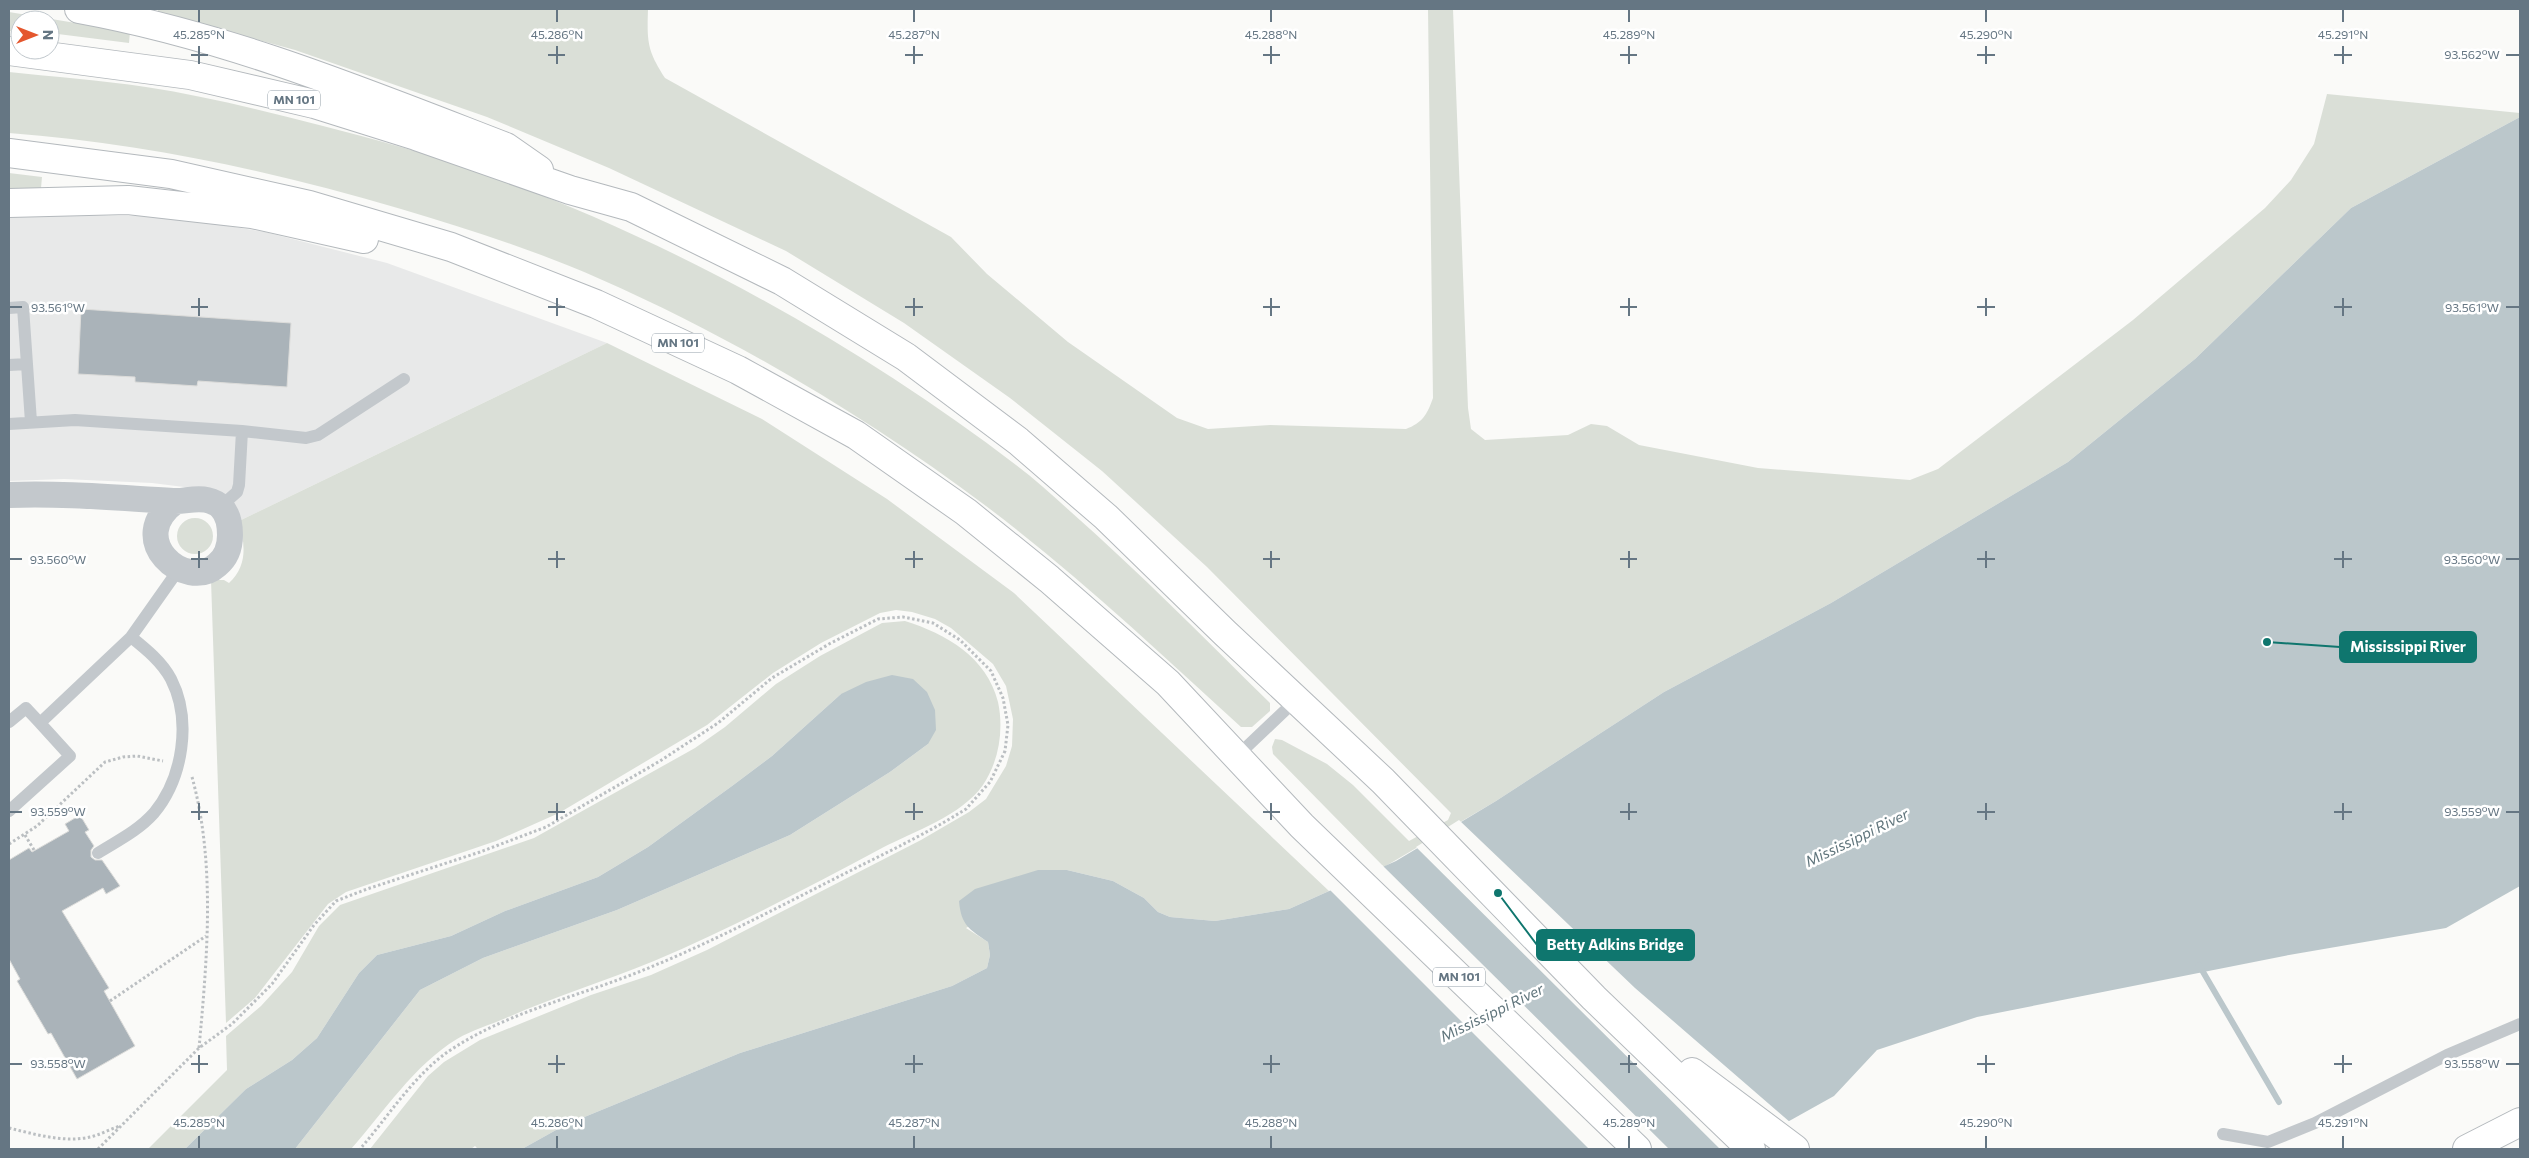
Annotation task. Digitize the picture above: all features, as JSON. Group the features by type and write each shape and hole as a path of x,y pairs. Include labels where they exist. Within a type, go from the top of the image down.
{"highway":[{"path":"79,9 181,31 262,55 334,81 506,147 570,190"},
{"name":"MN 101","path":"9,51 190,75 314,104 416,136 570,190 631,207 782,281 906,357 1018,441 1106,516 1296,700 1384,781 1594,998 1751,1149"},
{"name":"MN 101","path":"9,153 172,174 309,205 450,247 596,304 738,370 848,431 966,512 1064,592 1168,683 1302,826 1637,1149"},
{"path":"9,203 128,200 252,214 409,249 596,304"},
{"path":"1594,998 1795,1149"},
{"path":"2467,1149 2520,1122"}],"street":[{"path":"9,495 96,495 176,501 208,500 220,507 230,527 230,542 226,557 215,567 203,572 179,570 162,555 156,541 156,521 163,510 176,501"}],"lane":[{"path":"9,308 23,307 31,422"},
{"path":"9,365 27,364"},
{"path":"9,424 75,420 242,431 306,438 318,434 404,379"},
{"path":"220,507 236,492 239,485 242,431"},
{"path":"40,723 132,637 179,570"},
{"path":"98,854 137,830 154,813 167,793 179,762 182,732 179,704 171,678 154,656 132,637"},
{"path":"1237,756 1296,700"},
{"path":"9,722 26,708 70,756 9,811"},
{"path":"2223,1134 2268,1142 2315,1123 2447,1055 2520,1024"}],"path":[{"path":"98,1149 199,1048 232,1024 272,984 314,925 336,901 480,852 546,827 668,756 718,723 772,678 829,644 878,619 902,617 933,623 960,640 992,671 1003,698 1008,725 1005,751 990,782 966,809 947,821 707,944 638,972 527,1012 467,1040 447,1052 418,1077 390,1115 360,1149"},
{"path":"9,844 25,835 105,762 123,757 137,756 179,762 193,778 203,840 206,936 199,1048"},
{"path":"25,835 34,850"},
{"path":"110,1001 206,936"},
{"path":"9,1128 37,1135 70,1138 90,1137 122,1124"}],"shaded area":[{"path":"158,9 648,9 649,45 651,53 665,78 951,237 987,274 1068,342 1177,418 1208,429 1270,425 1406,429 1423,418 1433,398 1428,9 1453,9 1468,408 1471,429 1485,440 1568,435 1591,424 1607,426 1639,445 1758,468 1910,480 1938,469 2133,320 2265,208 2291,180 2314,144 2327,94 2520,113 2520,117 2351,208 2195,359 2068,462 1831,603 1664,692 1496,801 1384,867 1273,754 1272,747 1275,739 1282,740 1327,764 1353,785 1409,841 1448,820 1451,813 1207,567 1102,471 1010,398 904,323 786,251 609,168 487,117 295,50 158,12"},
{"path":"9,12 10,31 9,31"},
{"path":"60,20 130,32 129,43 60,34"},
{"path":"9,72 94,80 190,95 257,109 381,141 457,164 547,198 618,228 688,261 757,297 891,377 955,420 1023,470 1097,535 1172,606 1270,703 1270,711 1252,727 1241,727 1084,586 986,506 895,441 799,382 701,327 600,279 526,249 353,195 256,171 158,151 9,133"},
{"path":"9,173 42,177 41,188 9,189"},
{"path":"9,215 167,216 265,232 387,263 607,343 239,521 208,490 152,483 64,479 9,481"},
{"path":"607,343 762,419 887,499 1014,593 1329,891 1289,909 1215,921 1170,917 1158,912 1144,898 1113,881 1067,870 966,928 988,942 990,955 987,968 952,986 740,1053 565,1125 522,1149 478,1149 475,1146 471,1149 370,1149 428,1076 444,1062 480,1040 591,995 651,975 707,950 921,840 969,812 986,799 1006,766 1012,746 1013,719 1006,686 993,664 951,628 935,619 912,612 896,610 880,613 821,643 773,673 707,725 559,813 496,841 346,892 328,904 255,998 226,1023 211,580 224,580 229,583 239,569 242,562 243,538 239,521"},
{"path":"195,518 202,519 208,523 212,529 212,543 208,549 202,553 195,554 188,553 182,549 178,543 177,536 178,529 182,523 188,519"},
{"path":"905,621 950,640 975,660 993,686 1000,713 999,745 993,766 983,785 963,806 937,822 712,935 654,961 542,1003 457,1039 441,1050 413,1075 351,1149 295,1149 420,990 483,958 617,910 790,835 890,772 928,744 841,694 772,756 648,847 598,877 505,911 451,936 377,955 359,973 317,1038 292,1060 246,1089 185,1149 148,1149 227,1070 226,1036 261,1006 292,972 319,926 340,905 534,838 695,748 725,727 776,684 820,656 882,623"}],"water":[{"path":"2520,117 2520,886 2446,928 2289,955 1977,1017 1877,1050 1834,1096 1739,1149 522,1149 565,1125 740,1053 952,986 987,968 990,955 988,942 967,926 960,909 959,901 975,889 1038,870 1067,870 1113,881 1144,898 1158,912 1170,917 1215,921 1289,909 1396,861 1496,801 1664,692 1831,603 2068,462 2195,359 2351,208"},
{"path":"892,675 913,679 927,692 935,710 936,730 928,744 890,772 790,835 617,910 483,958 420,990 295,1149 185,1149 246,1089 292,1060 317,1038 359,973 377,955 451,936 505,911 598,877 648,847 772,756 841,694 866,682"}],"pier":[{"path":"1459,820 1635,988 1791,1123 1744,1149 1720,1149 1416,847"},
{"path":"1382,865 1669,1149 1589,1149 1329,889"}],"building":[{"path":"81,309 291,323 287,387 198,381 197,386 135,382 135,377 78,374"},
{"path":"80,815 89,830 85,832 94,846 91,850 91,857 95,860 102,860 120,886 106,894 103,888 62,911 109,988 104,991 135,1046 77,1079 51,1033 48,1034 17,981 20,979 9,959 9,860 29,848 32,852 69,831 65,824"}],"waterway":[{"path":"2199,965 2279,1102"}],"place":[{"name":"Mississippi River","path":"2267,642"},
{"name":"Betty Adkins Bridge","path":"1498,893"}]}
